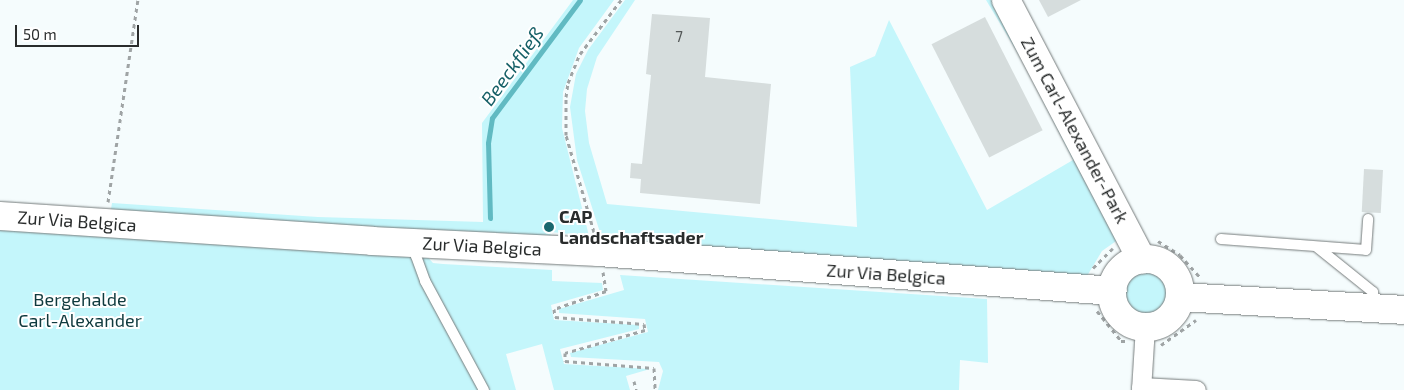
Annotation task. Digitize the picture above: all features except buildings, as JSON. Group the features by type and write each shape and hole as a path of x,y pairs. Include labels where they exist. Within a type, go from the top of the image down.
{"street":[{"name":"Zum Carl-Alexander-Park","path":"1006,0 1137,249"},
{"name":"Zur Via Belgica","path":"0,216 416,243 601,261 1100,290"},
{"path":"1137,249 1165,265 1179,285 1180,297 1168,319 1144,327 1134,325 1121,315 1114,302 1100,290 1122,270 1137,249"},
{"path":"1180,297 1404,310"},
{"path":"1144,327 1141,388 1196,390"}],"lane":[{"path":"1221,239 1366,250 1368,218"},
{"path":"416,243 416,256 425,281 484,390"},
{"path":"1317,246 1373,292 1375,309"}],"path":[{"path":"104,222 138,0"},
{"path":"621,0 580,54 568,83 566,97 566,136 601,261 606,291 554,309 555,317 644,324 645,330 566,353 565,361 654,368 655,390"},
{"path":"1100,290 1090,273 1096,263 1116,246 1137,249"},
{"path":"634,381 636,390"}],"green space":[{"path":"573,0 614,0 579,48 563,92 562,128 589,236 551,232 550,237 115,216 111,209 112,203 318,217 483,222 482,123"},
{"path":"625,0 635,0 597,57 587,89 585,111 589,143 607,204 857,227 850,67 875,56 889,20 987,210 1073,160 1023,62 986,0 995,0 1119,239 1102,251 1087,276 603,242 577,160 570,107 576,74 588,50"},
{"name":"Bergehalde Carl-Alexander","path":"0,225 424,253 433,263 552,270 552,281 602,283 603,290 551,305 554,320 639,325 639,329 560,349 564,364 650,369 626,376 630,390 554,390 542,344 506,354 516,390 0,390"},
{"path":"1147,267 1156,269 1164,274 1169,282 1171,291 1169,300 1164,308 1156,313 1147,315 1138,313 1130,308 1125,300 1123,291 1125,282 1130,274 1138,269"},
{"path":"620,275 987,299 988,363 960,360 959,390 658,390 663,371 659,362 571,357 570,353 648,332 645,319 559,313 559,309 624,290"}],"waterway":[{"name":"Beeckfließ","path":"490,218 488,143 492,118 580,0"}],"place":[{"name":"CAP Landschaftsader","path":"549,227"}]}
